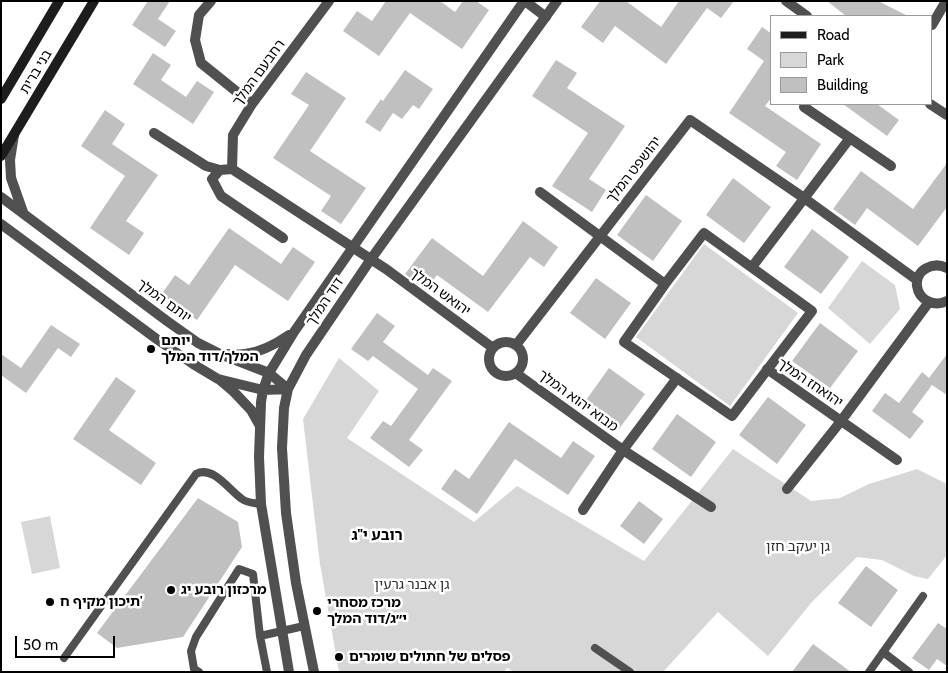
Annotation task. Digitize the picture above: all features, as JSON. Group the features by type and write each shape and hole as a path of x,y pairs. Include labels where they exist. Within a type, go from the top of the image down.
{"main road":[{"name":"בני ברית","path":"1,99 60,1"},
{"name":"בני ברית","path":"1,156 94,1"}],"street":[{"path":"211,1 200,15 195,40 201,63 252,104"},
{"name":"רחבעם המלך","path":"232,169 233,135 252,104 329,1"},
{"path":"524,1 546,17"},
{"name":"דוד המלך","path":"289,672 261,504 259,457 263,390 269,373 294,332 524,1"},
{"name":"דוד המלך","path":"314,672 296,583 286,513 282,448 284,408 288,389 306,355 371,259 557,1"},
{"path":"786,1 806,15"},
{"path":"933,23 946,1"},
{"path":"931,105 947,116"},
{"path":"804,107 891,166"},
{"name":"יהושפט המלך","path":"516,345 690,120 804,198 918,280"},
{"path":"154,133 206,166 220,170 232,169 371,259"},
{"path":"14,135 10,160 11,178 23,213"},
{"path":"752,268 850,138"},
{"path":"220,170 212,179 221,196 282,238"},
{"path":"540,192 665,284"},
{"name":"יותם המלך","path":"1,197 167,322 198,343 220,354 269,373 288,389"},
{"path":"1,224 165,346 218,379 247,405 260,426"},
{"path":"1,230 13,232"},
{"path":"677,378 624,342 704,233 812,311 766,369"},
{"name":"יהואש המלך","path":"371,259 493,348"},
{"path":"947,268 936,265 925,269 920,274 917,287 919,294 929,302 936,304 947,301"},
{"name":"יהואחז המלך","path":"787,489 841,421 929,302"},
{"path":"220,354 246,354 263,349 279,342 294,332"},
{"path":"505,342 511,342 516,345 523,354 524,360 521,369 517,374 507,377 495,373 491,369 488,359 493,348 499,343 505,342"},
{"name":"יהואחז המלך","path":"677,378 732,416 766,369 897,460"},
{"name":"מבוא יהוא המלך","path":"517,374 623,450 711,507"},
{"name":"מבוא יהוא המלך","path":"583,510 623,450 677,378"},
{"path":"218,379 263,390 288,389"}],"lane":[{"path":"64,658 196,474 205,471 213,475 243,500 261,504"},
{"path":"199,672 194,669 191,651 196,637 239,569 252,574 267,672"},
{"path":"869,672 923,596"},
{"path":"260,636 304,626"},
{"path":"595,648 630,672"},
{"path":"883,652 909,672"}],"green space":[{"path":"704,244 798,313 730,406 636,337"},
{"path":"862,261 895,285 900,309 870,344 828,308"},
{"name":"גן אבנר גרעין","path":"339,358 379,391 347,438 474,522 517,486 644,561 733,449 811,501 840,498 869,484 917,469 947,484 947,555 928,579 914,576 882,560 857,557 811,603 768,656 718,612 663,672 514,672 507,668 504,672 339,672 320,564 303,419"},
{"path":"50,516 60,568 32,574 21,522"}],"building":[{"path":"148,1 170,1 158,19 176,31 165,47 132,25"},
{"path":"386,1 440,1 455,12 463,1 476,1 489,10 462,49 410,13 379,56 343,31 357,11 372,21"},
{"path":"600,1 626,1 661,27 679,1 734,1 721,18 707,8 666,64 615,26 603,43 581,27"},
{"path":"827,1 878,1 906,15 845,15"},
{"path":"762,27 770,33 770,100 765,106 821,144 797,180 776,166 786,152 729,113 764,61 747,49"},
{"path":"153,53 171,65 161,80 186,97 197,81 214,92 193,124 133,84"},
{"path":"556,60 577,73 567,88 625,126 589,179 606,190 592,212 552,186 588,133 532,96"},
{"path":"405,70 433,89 419,109 413,105 402,119 393,113 380,132 365,122"},
{"path":"306,72 346,98 310,151 366,188 341,224 321,211 331,196 273,158 309,105 291,94"},
{"path":"844,105 878,105 899,120 887,136"},
{"path":"105,110 125,124 112,144 158,175 126,221 144,233 129,255 90,228 125,176 81,146"},
{"path":"947,163 947,207 918,246 867,208 855,225 833,209 861,171 913,209"},
{"path":"733,178 771,207 744,243 706,215"},
{"path":"646,195 682,221 653,261 617,235"},
{"path":"523,221 558,247 544,267 530,257 488,312 437,275 426,290 405,274 432,238 483,276"},
{"path":"229,228 281,264 293,247 315,262 288,301 235,265 197,320 161,295 175,275 189,285"},
{"path":"812,229 849,257 821,294 784,267"},
{"path":"596,278 631,303 605,339 570,313"},
{"path":"377,313 395,326 383,342 428,375 433,368 452,381 409,440 423,450 409,467 370,438 383,421 391,426 418,389 373,356 368,361 351,349"},
{"path":"820,323 858,351 830,388 792,361"},
{"path":"51,325 80,344 71,357 58,348 26,393 1,375 1,354 21,368"},
{"path":"947,354 947,395 932,385 912,412 924,421 910,439 872,411 885,393 899,403 922,372 929,378"},
{"path":"609,368 645,394 619,429 584,403"},
{"path":"116,377 136,391 109,430 156,463 141,485 73,439"},
{"path":"768,397 806,425 777,464 739,435"},
{"path":"677,414 716,442 691,477 652,449"},
{"path":"509,422 561,458 573,441 595,456 568,495 515,459 477,514 441,489 455,469 469,479"},
{"name":"מרכזון רובע יג","path":"198,498 238,522 242,547 183,637 117,648 97,633"},
{"path":"639,501 663,519 644,544 620,526"},
{"path":"866,566 898,590 871,627 838,603"},
{"path":"938,623 947,629 947,666 937,659 929,670 912,658"},
{"path":"813,644 851,672 792,672"}],"place":[{"name":"יותם המלך/דוד המלך","path":"151,349"},
{"name":"מרכזון רובע יג","path":"171,590"},
{"name":"תיכון מקיף ח'","path":"50,602"},
{"name":"מרכז מסחרי י״ג/דוד המלך","path":"317,611"},
{"name":"פסלים של חתולים שומרים","path":"339,657"}],"district":[{"name":"רובע י\"ג","path":"377,536"}],"park label":[{"name":"גן יעקב חזן","path":"798,547"}]}
